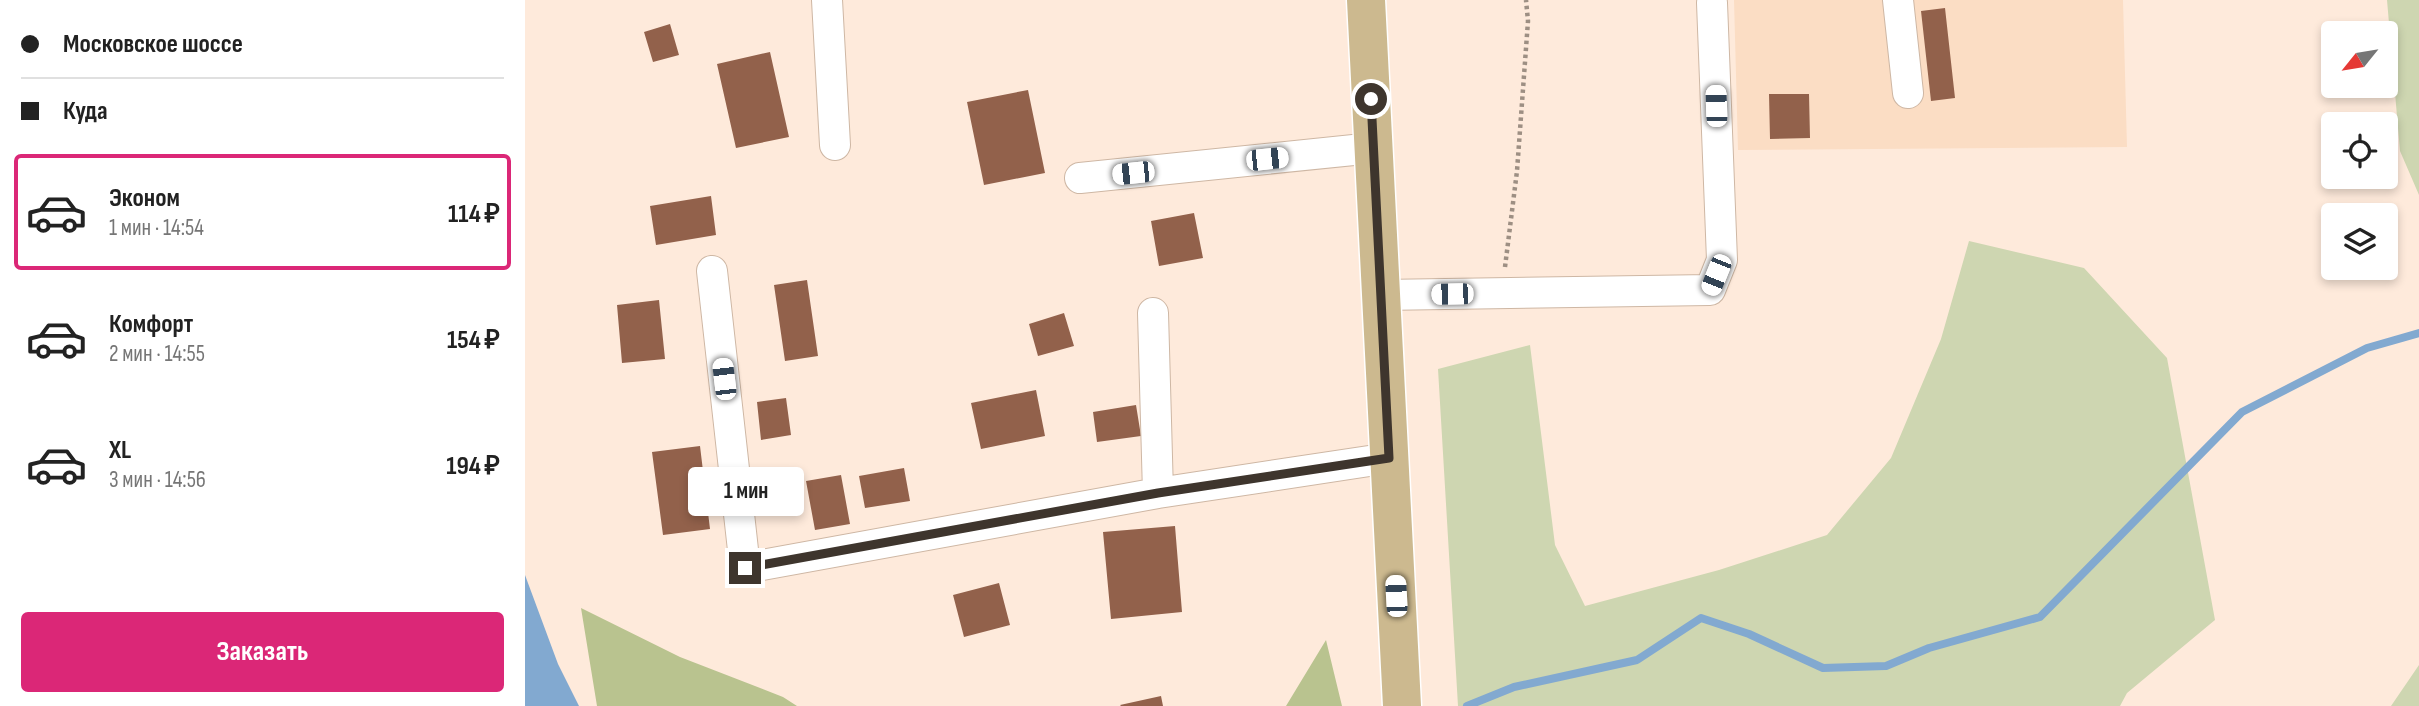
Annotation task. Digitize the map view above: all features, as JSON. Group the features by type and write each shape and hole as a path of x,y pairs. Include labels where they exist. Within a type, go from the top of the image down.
{"main road":[{"path":"1366,0 1402,706"}],"street":[{"path":"827,0 835,145"},
{"path":"1899,0 1908,93"},
{"path":"1381,295 1710,290 1722,260 1712,3"},
{"path":"1080,178 1373,148"},
{"path":"712,271 745,568 1158,493 1389,458"},
{"path":"1153,313 1158,493"}],"path":[{"path":"1499,293 1507,257 1517,171 1528,21 1526,0"}],"shaded area":[{"path":"1734,0 2123,0 2127,147 1738,150"}],"green space":[{"path":"2387,0 2419,0 2419,195 2400,151 2395,98 2398,98 2398,21 2389,21"},
{"path":"1969,241 2084,268 2167,358 2215,620 2127,693 2120,706 1458,706 1438,369 1530,345 1555,545 1585,606 1719,570 1827,535 1891,458 1941,339"},
{"path":"581,608 680,657 783,697 797,706 597,706"},
{"path":"1326,640 1342,706 1286,706"},
{"path":"2419,665 2419,706 2391,706"}],"water":[{"path":"525,575 558,664 579,706 525,706"}],"building":[{"path":"1945,8 1955,98 1931,101 1921,11"},
{"path":"670,24 679,55 653,62 644,32"},
{"path":"770,52 789,137 736,148 717,64"},
{"path":"1028,90 1045,173 984,185 967,102"},
{"path":"1769,94 1809,94 1810,138 1770,139"},
{"path":"711,196 716,235 656,245 650,206"},
{"path":"1194,213 1203,258 1159,266 1151,221"},
{"path":"807,280 818,356 785,361 774,285"},
{"path":"659,300 665,359 622,363 617,305"},
{"path":"1064,313 1074,346 1038,356 1029,324"},
{"path":"1036,390 1045,436 981,449 971,403"},
{"path":"786,398 791,435 761,440 757,402"},
{"path":"1136,405 1141,436 1097,442 1093,412"},
{"path":"700,446 710,529 663,535 652,452"},
{"path":"904,468 910,501 865,508 859,476"},
{"path":"841,475 850,524 815,530 806,481"},
{"path":"1175,526 1182,612 1111,619 1103,532"},
{"path":"999,583 1010,625 964,637 953,595"},
{"path":"1161,696 1163,706 1120,705"}],"waterway":[{"path":"1467,706 1514,687 1637,660 1701,618 1749,634 1823,668 1886,666 1929,648 2040,617 2242,412 2367,348 2419,333"}],"route":[{"path":"745,568 1158,493 1389,458 1371,99"}]}
